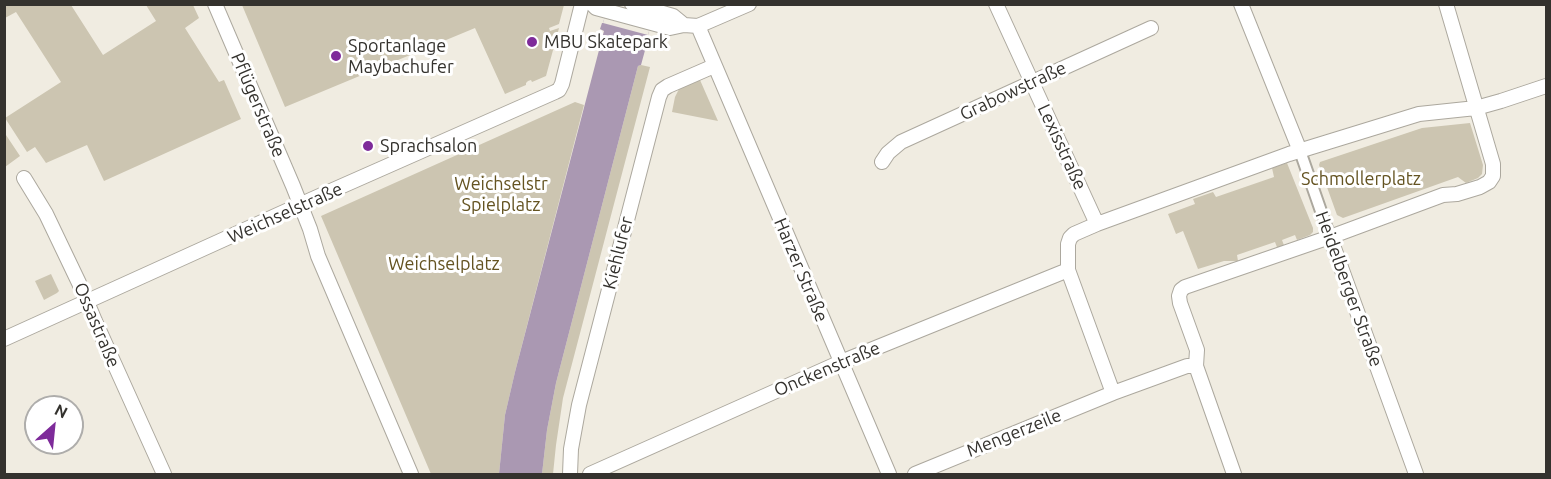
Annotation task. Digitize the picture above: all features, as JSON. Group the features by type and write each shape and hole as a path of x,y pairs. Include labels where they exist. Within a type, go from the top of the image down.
{"street":[{"name":"Pflügerstraße","path":"215,4 300,205"},
{"name":"Weichselstraße","path":"4,339 559,90 582,4"},
{"path":"592,4 596,8 652,17"},
{"path":"632,4 670,28 691,26 749,4"},
{"name":"Lexisstraße","path":"996,4 1097,224"},
{"name":"Heidelberger Straße","path":"1241,4 1300,151 1416,474"},
{"path":"1234,474 1196,366 1197,350 1180,303 1181,290 1185,286 1330,237 1443,195 1457,194 1489,182 1493,176 1493,164 1446,4"},
{"name":"Harzer Straße","path":"691,26 714,66 889,474"},
{"name":"Grabowstraße","path":"882,162 888,153 901,142 1151,28"},
{"name":"Kiehlufer","path":"570,474 579,405 654,111 662,90 714,66"},
{"path":"1196,366 1187,366 1113,393 1068,270 1068,244 1074,234 1300,151 1419,114 1476,108 1546,86"},
{"name":"Ossastraße","path":"24,178 46,214 79,283 164,474"},
{"path":"300,205 318,256 411,474"},
{"name":"Onckenstraße","path":"590,474 841,362 1068,270"},
{"name":"Mengerzeile","path":"915,474 1113,393"}],"green space":[{"path":"71,5 103,55 156,21 146,5 193,5 199,18 185,28 219,82 224,80 241,119 104,181 87,145 46,163 35,147 27,152 5,118 61,82 16,12 5,18 5,6"},
{"name":"Sportanlage Maybachufer","path":"242,5 564,5 559,24 549,28 550,31 559,28 546,76 532,82 528,81 526,85 505,94 475,28 285,107"},
{"path":"638,66 650,67 563,398 553,474 542,474 556,383"},
{"path":"700,80 718,121 672,112 679,89"},
{"name":"Weichselplatz","path":"575,102 584,105 505,415 499,474 431,474 321,216"},
{"name":"Schmollerplatz","path":"1470,123 1483,165 1482,174 1478,178 1466,183 1458,177 1343,218 1337,215 1319,165 1320,162 1422,128"},
{"path":"4,132 20,156 5,167 4,167"},
{"name":"Schmollerplatz","path":"1287,163 1313,232 1297,240 1295,235 1282,240 1285,248 1278,250 1275,242 1237,255 1238,261 1224,261 1198,269 1183,231 1176,234 1168,214 1195,204 1193,199 1213,192 1216,197 1274,177 1272,168"},
{"path":"51,274 59,291 44,300 35,281"}],"shaded area":[{"path":"608,5 656,5 641,65 638,66 556,383 542,474 499,474 505,415 604,31 600,29"}],"pier":[{"path":"608,5 656,5 648,35 603,23"}],"place":[{"name":"MBU Skatepark","path":"532,42"},
{"name":"Sportanlage Maybachufer","path":"336,56"},
{"name":"Sprachsalon","path":"368,146"}],"park label":[{"name":"Weichselstr Spielplatz","path":"501,194"}]}
